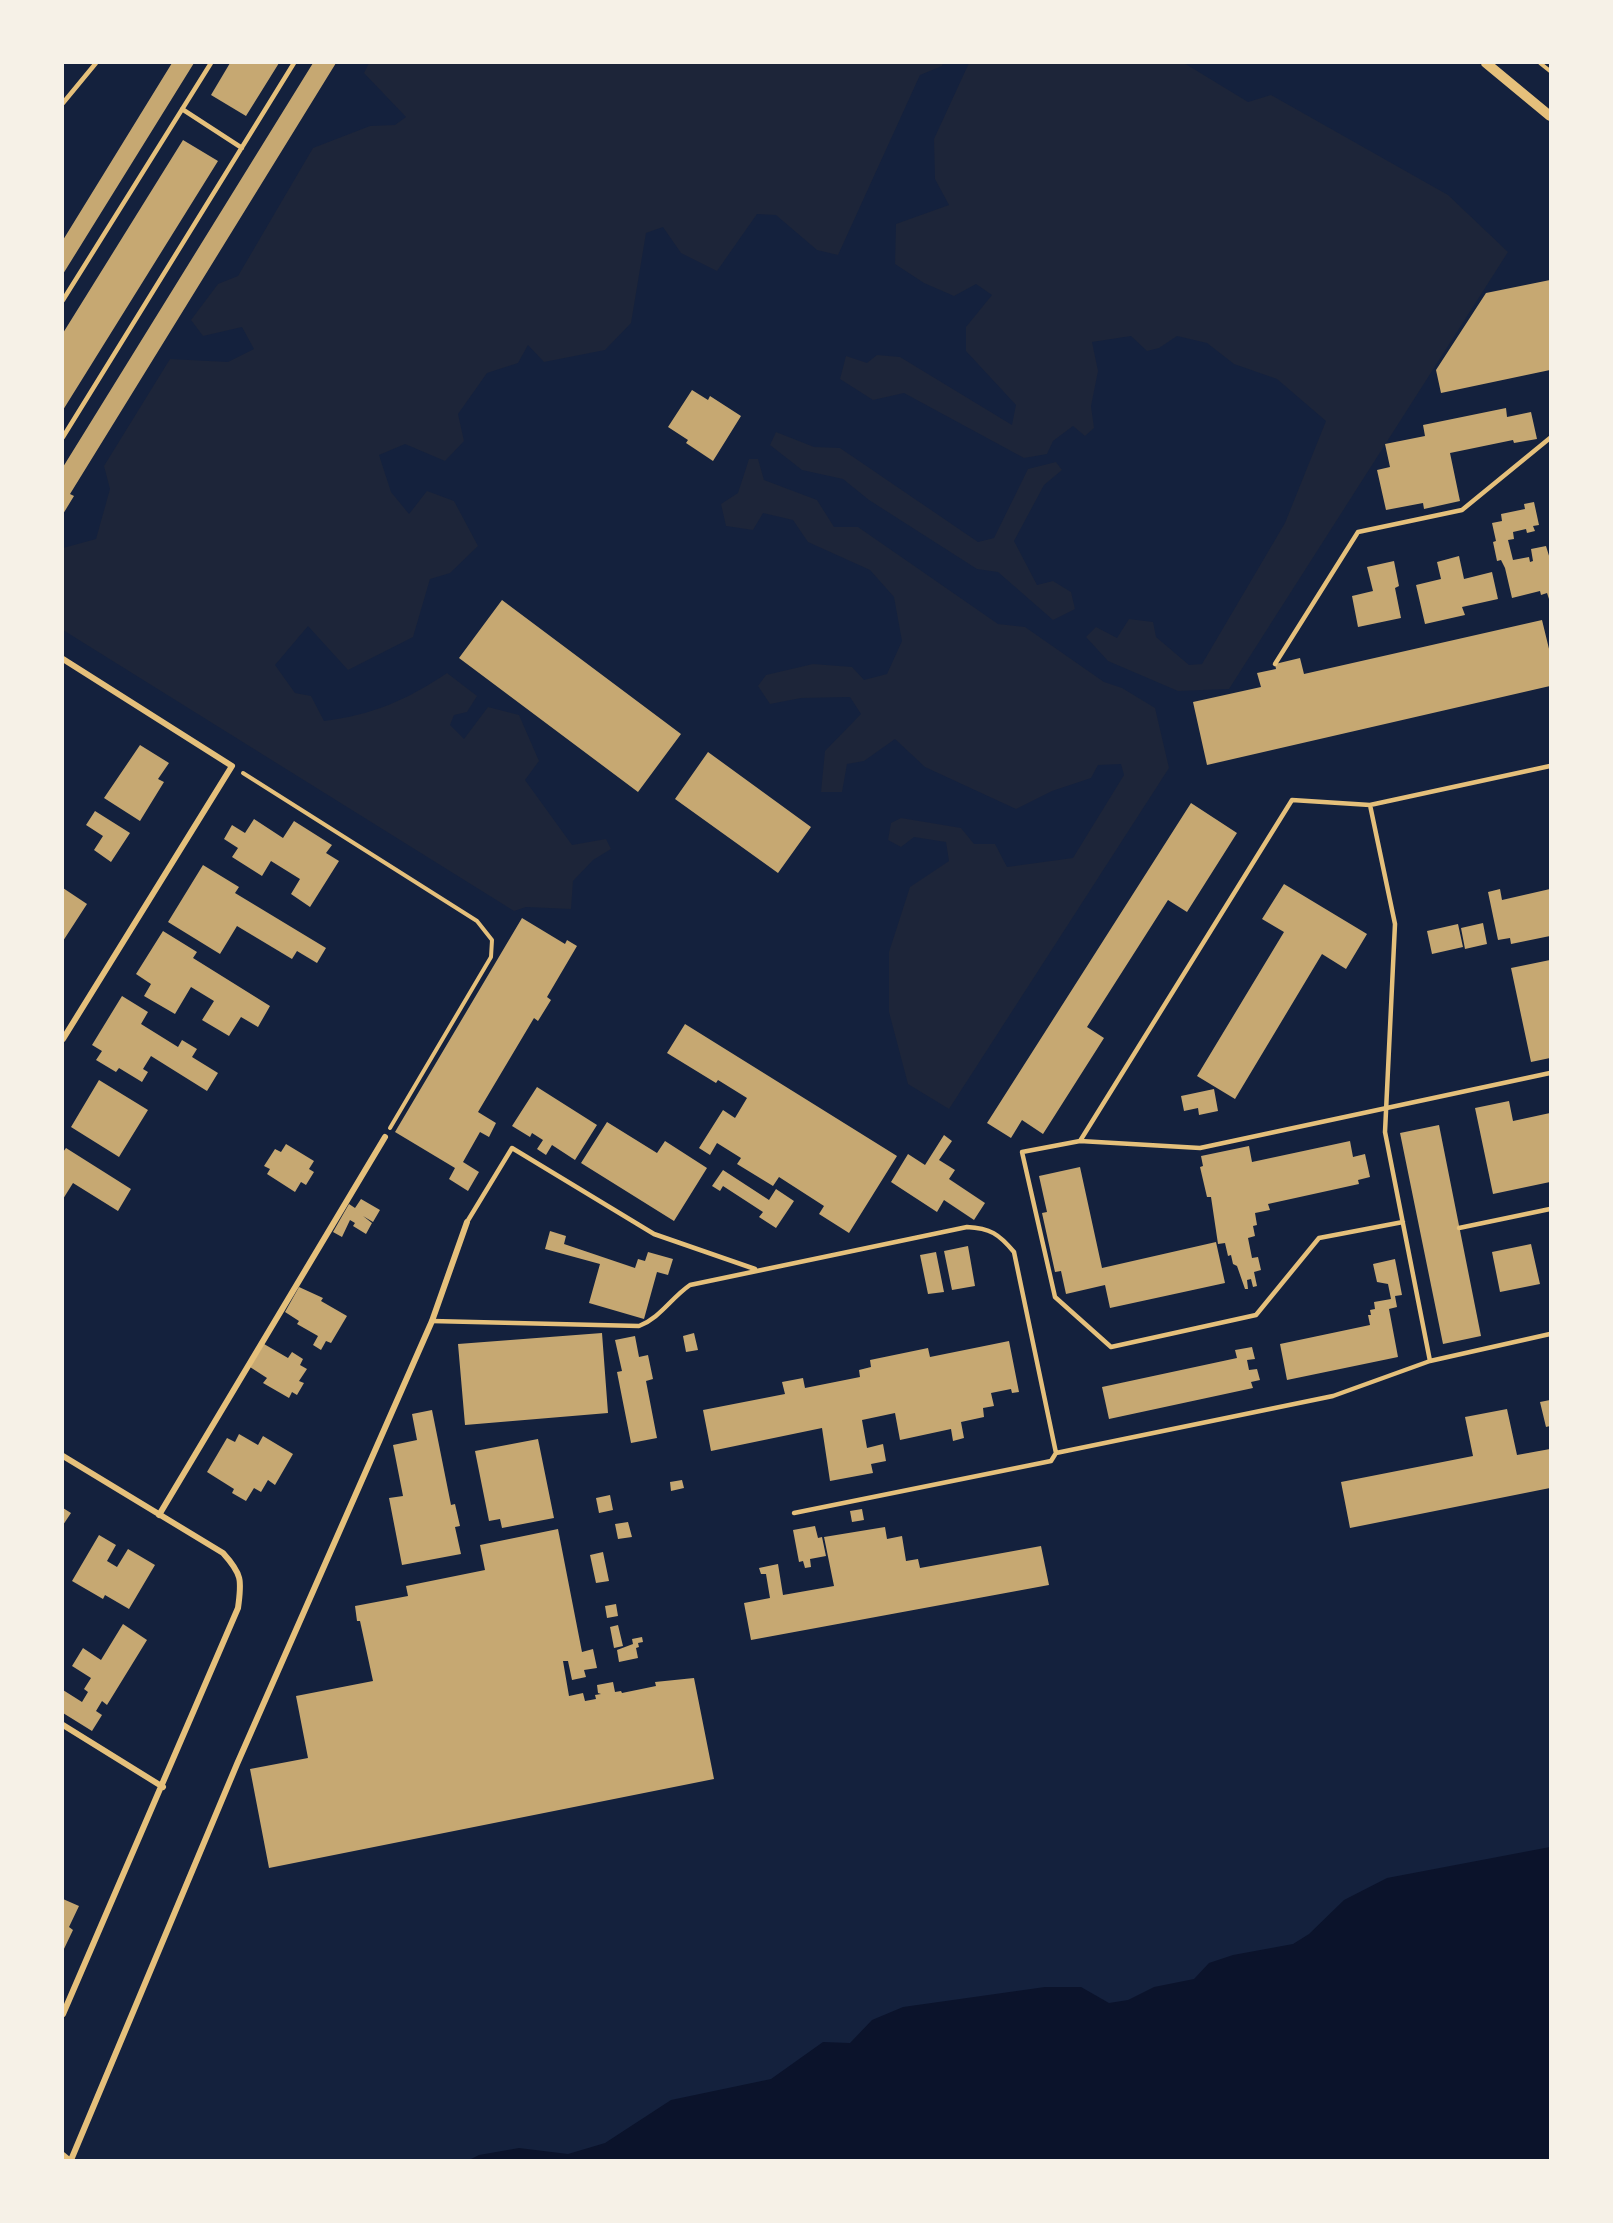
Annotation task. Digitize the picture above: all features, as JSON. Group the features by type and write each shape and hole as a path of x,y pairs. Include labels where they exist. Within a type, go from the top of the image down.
{"street":[{"path":"1486,63 1550,116"},
{"path":"63,660 232,766 63,1039"},
{"path":"159,1515 385,1137"},
{"path":"63,2155 70,2160 237,1764 432,1322 467,1222"},
{"path":"63,1456 222,1553 237,1568 241,1583 238,1608 163,1787 63,2014"},
{"path":"63,1725 163,1787"}],"lane":[{"path":"63,103 96,63"},
{"path":"63,300 211,63"},
{"path":"63,437 294,63"},
{"path":"182,109 242,147"},
{"path":"1275,664 1358,532 1462,510 1550,438"},
{"path":"1080,1141 1292,800 1370,805 1550,766"},
{"path":"1370,805 1395,924 1385,1132 1430,1361"},
{"path":"1403,1222 1319,1238 1256,1315 1111,1347 1055,1297 1022,1152 1080,1141 1200,1148 1550,1073"},
{"path":"467,1222 512,1148 654,1234 758,1270"},
{"path":"1460,1228 1550,1209"},
{"path":"432,1322 639,1326 658,1316 677,1293 690,1285 967,1227 986,1228 1001,1236 1014,1252 1056,1453 1051,1461 794,1512"},
{"path":"1056,1453 1334,1396 1430,1361 1550,1334"}],"path":[{"path":"1540,63 1550,71"},
{"path":"232,766 477,921 492,940 491,957 385,1137"}],"shaded area":[{"path":"369,63 943,63 942,66 920,75 838,255 817,250 776,215 757,214 717,271 681,253 663,227 646,233 631,323 605,350 544,362 528,345 518,363 487,373 458,414 464,441 445,461 405,444 379,455 391,492 409,514 427,491 454,501 478,546 450,573 430,579 413,637 348,670 308,626 275,665 295,693 311,696 324,721 358,715 388,705 418,691 447,673 477,696 467,712 454,715 450,725 464,739 488,707 519,715 539,761 525,780 572,845 606,839 611,849 593,860 573,881 571,909 526,907 514,911 63,630 63,548 96,539 110,489 104,466 170,359 228,362 254,349 242,327 203,336 191,320 218,284 238,276 313,148 370,126 395,125 406,117 364,73"},
{"path":"969,63 1184,63 1248,102 1271,95 1448,195 1508,252 1229,689 1178,691 1108,661 1086,637 1096,627 1117,638 1129,619 1153,622 1156,637 1189,665 1202,664 1285,523 1326,421 1277,379 1234,364 1207,343 1177,336 1159,348 1147,351 1131,336 1092,342 1098,371 1091,406 1094,428 1085,436 1073,426 1053,441 1047,454 1024,458 904,393 873,400 840,379 846,356 867,363 877,355 900,357 1012,425 1016,405 966,351 966,327 992,295 976,284 954,296 924,283 895,264 896,224 949,205 935,179 934,139"},
{"path":"776,432 814,447 840,448 978,542 994,538 1028,469 1056,462 1062,470 1044,485 1014,541 1037,585 1053,581 1071,592 1075,609 1053,620 998,572 977,569 869,500 843,479 802,470 770,445"},
{"path":"749,459 758,459 764,480 817,500 834,527 858,527 998,624 1025,627 1104,682 1122,688 1155,708 1169,768 949,1109 908,1084 889,1012 889,952 910,887 949,861 946,842 914,837 901,847 888,840 891,823 901,818 961,828 974,844 995,844 1007,867 1073,858 1124,775 1121,764 1098,765 1091,778 1052,791 1016,809 925,767 895,739 864,761 847,764 842,792 821,792 825,751 861,714 850,697 801,698 770,704 758,686 766,675 813,664 852,667 864,680 887,674 902,641 894,597 870,570 808,542 793,520 763,513 753,530 726,526 721,504 738,493"},
{"path":"1550,1847 1550,2160 469,2160 479,2155 519,2148 568,2154 605,2143 671,2100 771,2079 823,2042 850,2043 872,2020 903,2007 1045,1987 1081,1987 1109,2003 1128,2000 1154,1987 1194,1979 1209,1963 1233,1955 1293,1944 1309,1934 1344,1900 1387,1878"}],"building":[{"path":"172,63 194,63 63,274 63,240"},
{"path":"230,63 279,63 246,116 211,95"},
{"path":"313,63 336,63 70,494 74,496 63,514 63,467"},
{"path":"183,140 218,161 63,410 63,333"},
{"path":"1550,280 1550,370 1441,393 1436,370 1486,293"},
{"path":"692,390 708,400 710,396 741,416 713,461 686,443 688,440 668,427"},
{"path":"1506,408 1507,417 1531,412 1537,439 1514,443 1513,440 1450,453 1460,501 1424,509 1423,503 1386,510 1377,470 1390,467 1385,444 1425,436 1423,425"},
{"path":"1534,502 1539,525 1533,526 1535,531 1527,533 1526,529 1513,532 1514,539 1508,540 1513,560 1529,557 1530,562 1533,561 1531,549 1546,546 1550,559 1550,602 1547,593 1541,595 1540,591 1512,598 1505,568 1501,560 1497,561 1493,542 1496,541 1492,523 1502,521 1501,514 1525,509 1524,504"},
{"path":"1459,556 1464,579 1492,572 1498,599 1462,607 1465,615 1425,624 1416,585 1441,579 1437,562"},
{"path":"1394,561 1399,586 1395,588 1401,618 1358,627 1352,596 1373,591 1367,567"},
{"path":"502,600 681,734 638,792 459,658"},
{"path":"1542,620 1550,653 1550,686 1207,765 1193,702 1261,687 1257,673 1276,669 1275,664 1300,658 1304,674"},
{"path":"140,745 169,763 158,779 164,782 140,821 104,798"},
{"path":"708,752 811,827 778,873 675,799"},
{"path":"1191,803 1237,833 1187,912 1168,900 1087,1027 1104,1038 1043,1134 1022,1120 1011,1138 987,1123"},
{"path":"95,811 130,833 111,862 94,850 103,836 86,825"},
{"path":"254,819 283,838 294,821 332,845 326,853 339,861 310,907 291,894 300,879 271,861 262,876 232,857 238,848 224,839 232,825 245,833"},
{"path":"203,865 239,887 235,893 326,948 317,963 297,951 292,959 237,926 220,954 168,922"},
{"path":"1284,884 1367,934 1346,969 1322,954 1235,1099 1197,1076 1284,932 1262,919"},
{"path":"63,888 87,904 63,941"},
{"path":"1500,889 1502,900 1550,889 1550,936 1511,944 1510,938 1498,940 1488,892"},
{"path":"522,918 565,944 567,940 577,946 547,997 551,1000 538,1021 534,1018 478,1112 496,1123 489,1137 480,1132 463,1162 479,1172 468,1191 449,1179 455,1168 395,1132"},
{"path":"1483,923 1487,944 1465,949 1461,928"},
{"path":"1458,924 1463,947 1432,954 1427,931"},
{"path":"163,931 197,952 193,958 270,1006 258,1027 241,1017 229,1036 202,1020 214,1001 191,987 175,1014 144,996 151,984 136,974"},
{"path":"1550,960 1550,1058 1531,1062 1511,968"},
{"path":"122,996 148,1012 141,1024 178,1047 182,1040 197,1049 192,1057 218,1073 207,1091 151,1056 143,1069 148,1072 142,1082 119,1068 116,1072 96,1060 102,1051 92,1045"},
{"path":"685,1024 897,1156 849,1233 819,1214 824,1206 779,1177 773,1186 737,1164 741,1158 717,1143 710,1155 699,1148 723,1110 735,1118 747,1098 718,1080 716,1083 667,1053"},
{"path":"99,1080 148,1110 119,1157 71,1127"},
{"path":"537,1087 597,1125 575,1160 552,1145 546,1155 537,1149 543,1140 532,1133 530,1137 512,1126"},
{"path":"1214,1089 1218,1111 1199,1115 1198,1108 1184,1111 1181,1096"},
{"path":"1509,1101 1513,1121 1550,1113 1550,1182 1493,1194 1475,1108"},
{"path":"607,1122 657,1153 665,1141 707,1168 674,1221 581,1163"},
{"path":"1439,1125 1481,1336 1443,1344 1400,1133"},
{"path":"944,1135 952,1141 939,1160 955,1170 949,1179 985,1203 974,1220 944,1200 937,1212 891,1182 908,1154 925,1165"},
{"path":"1350,1141 1353,1157 1365,1154 1370,1177 1358,1180 1359,1184 1268,1204 1270,1210 1255,1213 1257,1225 1253,1226 1255,1236 1248,1238 1252,1258 1258,1257 1261,1270 1254,1272 1257,1286 1253,1287 1251,1279 1247,1280 1248,1289 1245,1289 1237,1266 1233,1264 1231,1255 1228,1256 1225,1243 1218,1244 1211,1197 1207,1197 1200,1167 1203,1166 1201,1156 1249,1146 1252,1162"},
{"path":"286,1144 314,1161 309,1169 314,1172 306,1185 301,1182 295,1192 267,1174 270,1169 264,1166 275,1149 281,1152"},
{"path":"66,1148 131,1189 118,1211 73,1183 63,1199 63,1152"},
{"path":"1080,1167 1102,1268 1216,1242 1225,1283 1110,1308 1105,1285 1066,1294 1061,1271 1055,1272 1042,1213 1047,1212 1039,1176"},
{"path":"723,1170 769,1200 776,1189 794,1201 776,1228 759,1217 763,1212 723,1186 720,1191 712,1186"},
{"path":"361,1199 380,1210 373,1222 363,1216 372,1223 366,1234 353,1226 355,1223 350,1220 342,1237 333,1232 349,1204 355,1208"},
{"path":"550,1231 566,1236 564,1244 635,1268 638,1259 645,1261 648,1252 673,1259 668,1275 657,1272 644,1319 589,1303 600,1264 545,1249"},
{"path":"1531,1244 1540,1284 1500,1292 1492,1252"},
{"path":"968,1246 975,1286 952,1290 944,1251"},
{"path":"936,1252 944,1292 928,1294 920,1255"},
{"path":"1395,1259 1402,1295 1395,1296 1397,1307 1389,1309 1398,1357 1287,1380 1280,1344 1370,1325 1368,1315 1371,1315 1370,1310 1375,1309 1374,1302 1391,1299 1388,1284 1377,1282 1373,1264"},
{"path":"299,1287 323,1298 321,1301 347,1316 331,1343 326,1341 321,1350 313,1345 318,1336 297,1324 299,1321 285,1312"},
{"path":"602,1333 608,1413 465,1425 458,1344"},
{"path":"694,1333 698,1350 686,1352 683,1336"},
{"path":"635,1336 639,1357 648,1355 653,1379 646,1381 657,1438 631,1443 617,1372 622,1371 615,1340"},
{"path":"1009,1341 1019,1392 1012,1393 1011,1389 991,1393 994,1406 983,1408 984,1417 961,1422 964,1438 953,1441 951,1429 900,1440 895,1413 862,1420 867,1448 883,1444 886,1461 871,1464 873,1473 830,1481 822,1428 711,1451 703,1410 785,1394 782,1382 803,1378 805,1388 860,1377 859,1370 871,1367 870,1360 928,1348 930,1357"},
{"path":"264,1344 288,1358 292,1352 303,1359 300,1365 307,1369 299,1381 304,1383 297,1395 292,1392 289,1398 263,1383 267,1378 250,1367"},
{"path":"1252,1347 1255,1359 1247,1360 1249,1370 1257,1369 1260,1380 1251,1382 1253,1388 1109,1419 1102,1387 1237,1358 1235,1350"},
{"path":"1550,1400 1550,1426 1546,1427 1540,1402"},
{"path":"1507,1409 1517,1455 1550,1449 1550,1488 1350,1528 1341,1482 1473,1456 1465,1417"},
{"path":"432,1410 451,1505 455,1504 460,1526 455,1527 461,1554 402,1565 389,1498 403,1496 393,1445 417,1440 412,1414"},
{"path":"239,1434 258,1445 263,1436 293,1454 275,1485 268,1480 261,1492 254,1488 246,1501 232,1493 234,1489 207,1472 227,1438 235,1442"},
{"path":"538,1439 554,1518 502,1528 500,1519 489,1521 475,1451"},
{"path":"682,1480 684,1488 671,1491 670,1482"},
{"path":"610,1495 613,1510 599,1513 596,1498"},
{"path":"63,1508 71,1513 63,1525"},
{"path":"862,1509 864,1520 852,1522 850,1511"},
{"path":"628,1522 632,1537 618,1539 615,1524"},
{"path":"815,1526 818,1538 822,1537 826,1556 810,1559 811,1567 805,1568 803,1561 799,1562 793,1530"},
{"path":"885,1527 887,1539 902,1536 906,1561 918,1559 920,1568 1041,1546 1049,1585 751,1640 744,1603 770,1598 766,1574 761,1574 759,1568 778,1564 783,1595 834,1586 824,1537"},
{"path":"558,1529 582,1652 593,1649 597,1668 584,1670 586,1677 572,1680 568,1661 563,1661 569,1696 583,1693 585,1701 596,1699 595,1695 601,1694 598,1693 597,1685 613,1682 615,1692 621,1691 622,1693 656,1686 655,1682 694,1678 714,1779 269,1868 250,1769 308,1758 296,1696 373,1681 355,1606 408,1596 406,1586 485,1570 480,1545"},
{"path":"99,1535 116,1545 107,1561 117,1567 128,1549 155,1565 129,1609 105,1595 103,1599 72,1581"},
{"path":"603,1552 609,1581 596,1583 590,1555"},
{"path":"616,1604 618,1616 607,1618 605,1606"},
{"path":"123,1624 147,1640 107,1705 102,1701 96,1711 102,1715 92,1731 63,1713 63,1690 82,1702 88,1692 84,1689 91,1678 72,1666 83,1648 101,1660"},
{"path":"618,1625 623,1646 614,1648 610,1627"},
{"path":"642,1637 643,1642 638,1643 639,1647 636,1648 638,1658 619,1662 617,1650 633,1644 632,1639"},
{"path":"63,1899 79,1906 69,1927 73,1930 63,1951"}]}
